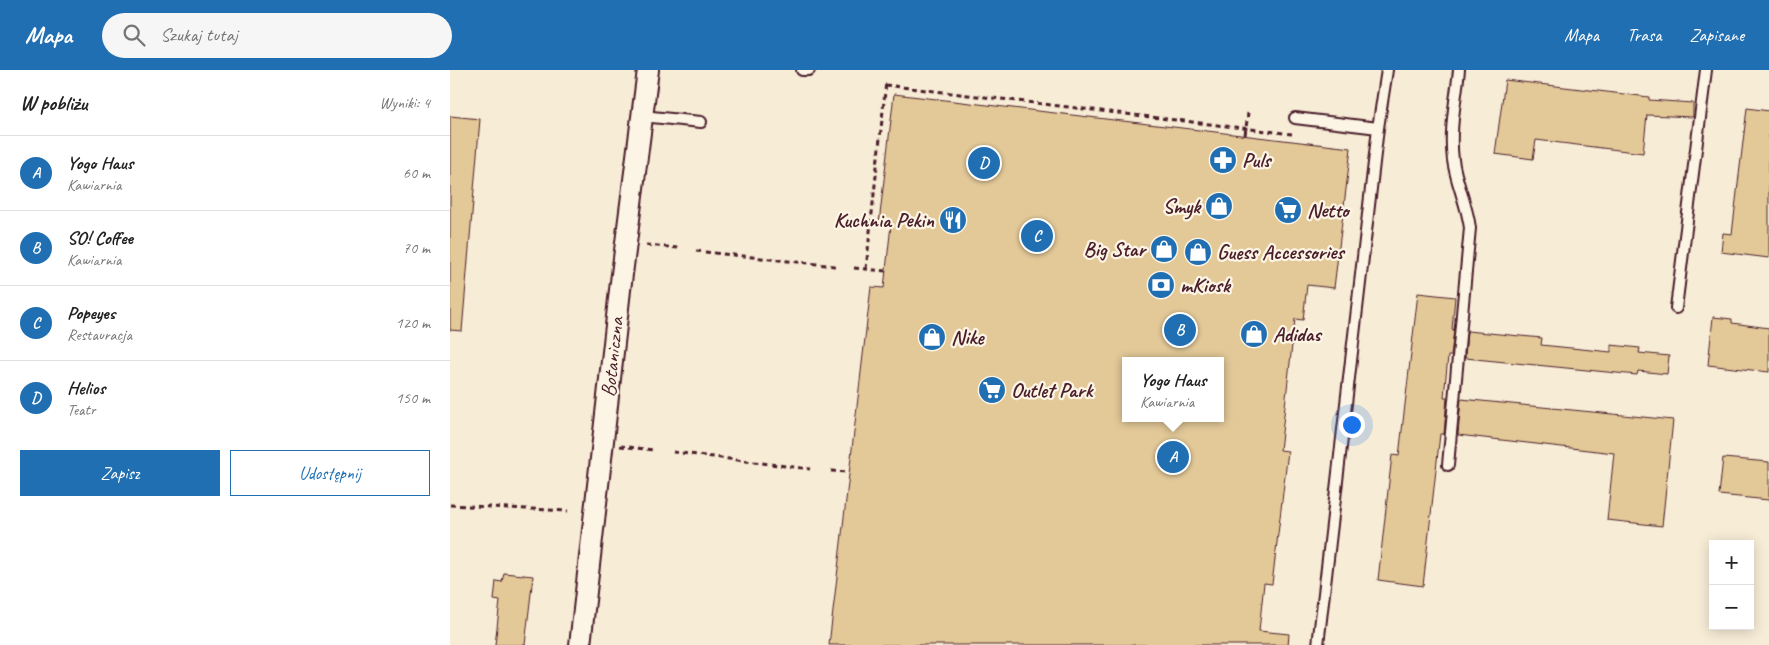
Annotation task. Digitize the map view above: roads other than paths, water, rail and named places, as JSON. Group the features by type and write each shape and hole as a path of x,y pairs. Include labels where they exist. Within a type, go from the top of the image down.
{"street":[{"name":"Botaniczna","path":"580,645 620,290 648,70"}],"lane":[{"path":"802,70 809,70"},
{"path":"1318,645 1378,128 1387,70"},
{"path":"1448,465 1470,228 1468,213 1453,160 1452,131 1459,70"},
{"path":"1676,308 1706,70"},
{"path":"642,116 701,122"},
{"path":"1295,118 1378,128"}],"place":[{"name":"Puls","path":"1223,160"},
{"name":"Helios","path":"984,163"},
{"name":"Smyk","path":"1219,206"},
{"name":"Netto","path":"1288,210"},
{"name":"Kuchnia Pekin","path":"953,220"},
{"name":"Popeyes","path":"1037,236"},
{"name":"Big Star","path":"1164,249"},
{"name":"Guess Accessories","path":"1198,252"},
{"name":"mKiosk","path":"1161,285"},
{"name":"SO! Coffee","path":"1180,330"},
{"name":"Adidas","path":"1254,334"},
{"name":"Nike","path":"932,337"},
{"name":"Outlet Park","path":"992,390"},
{"name":"Yogo Haus","path":"1173,457"}]}
